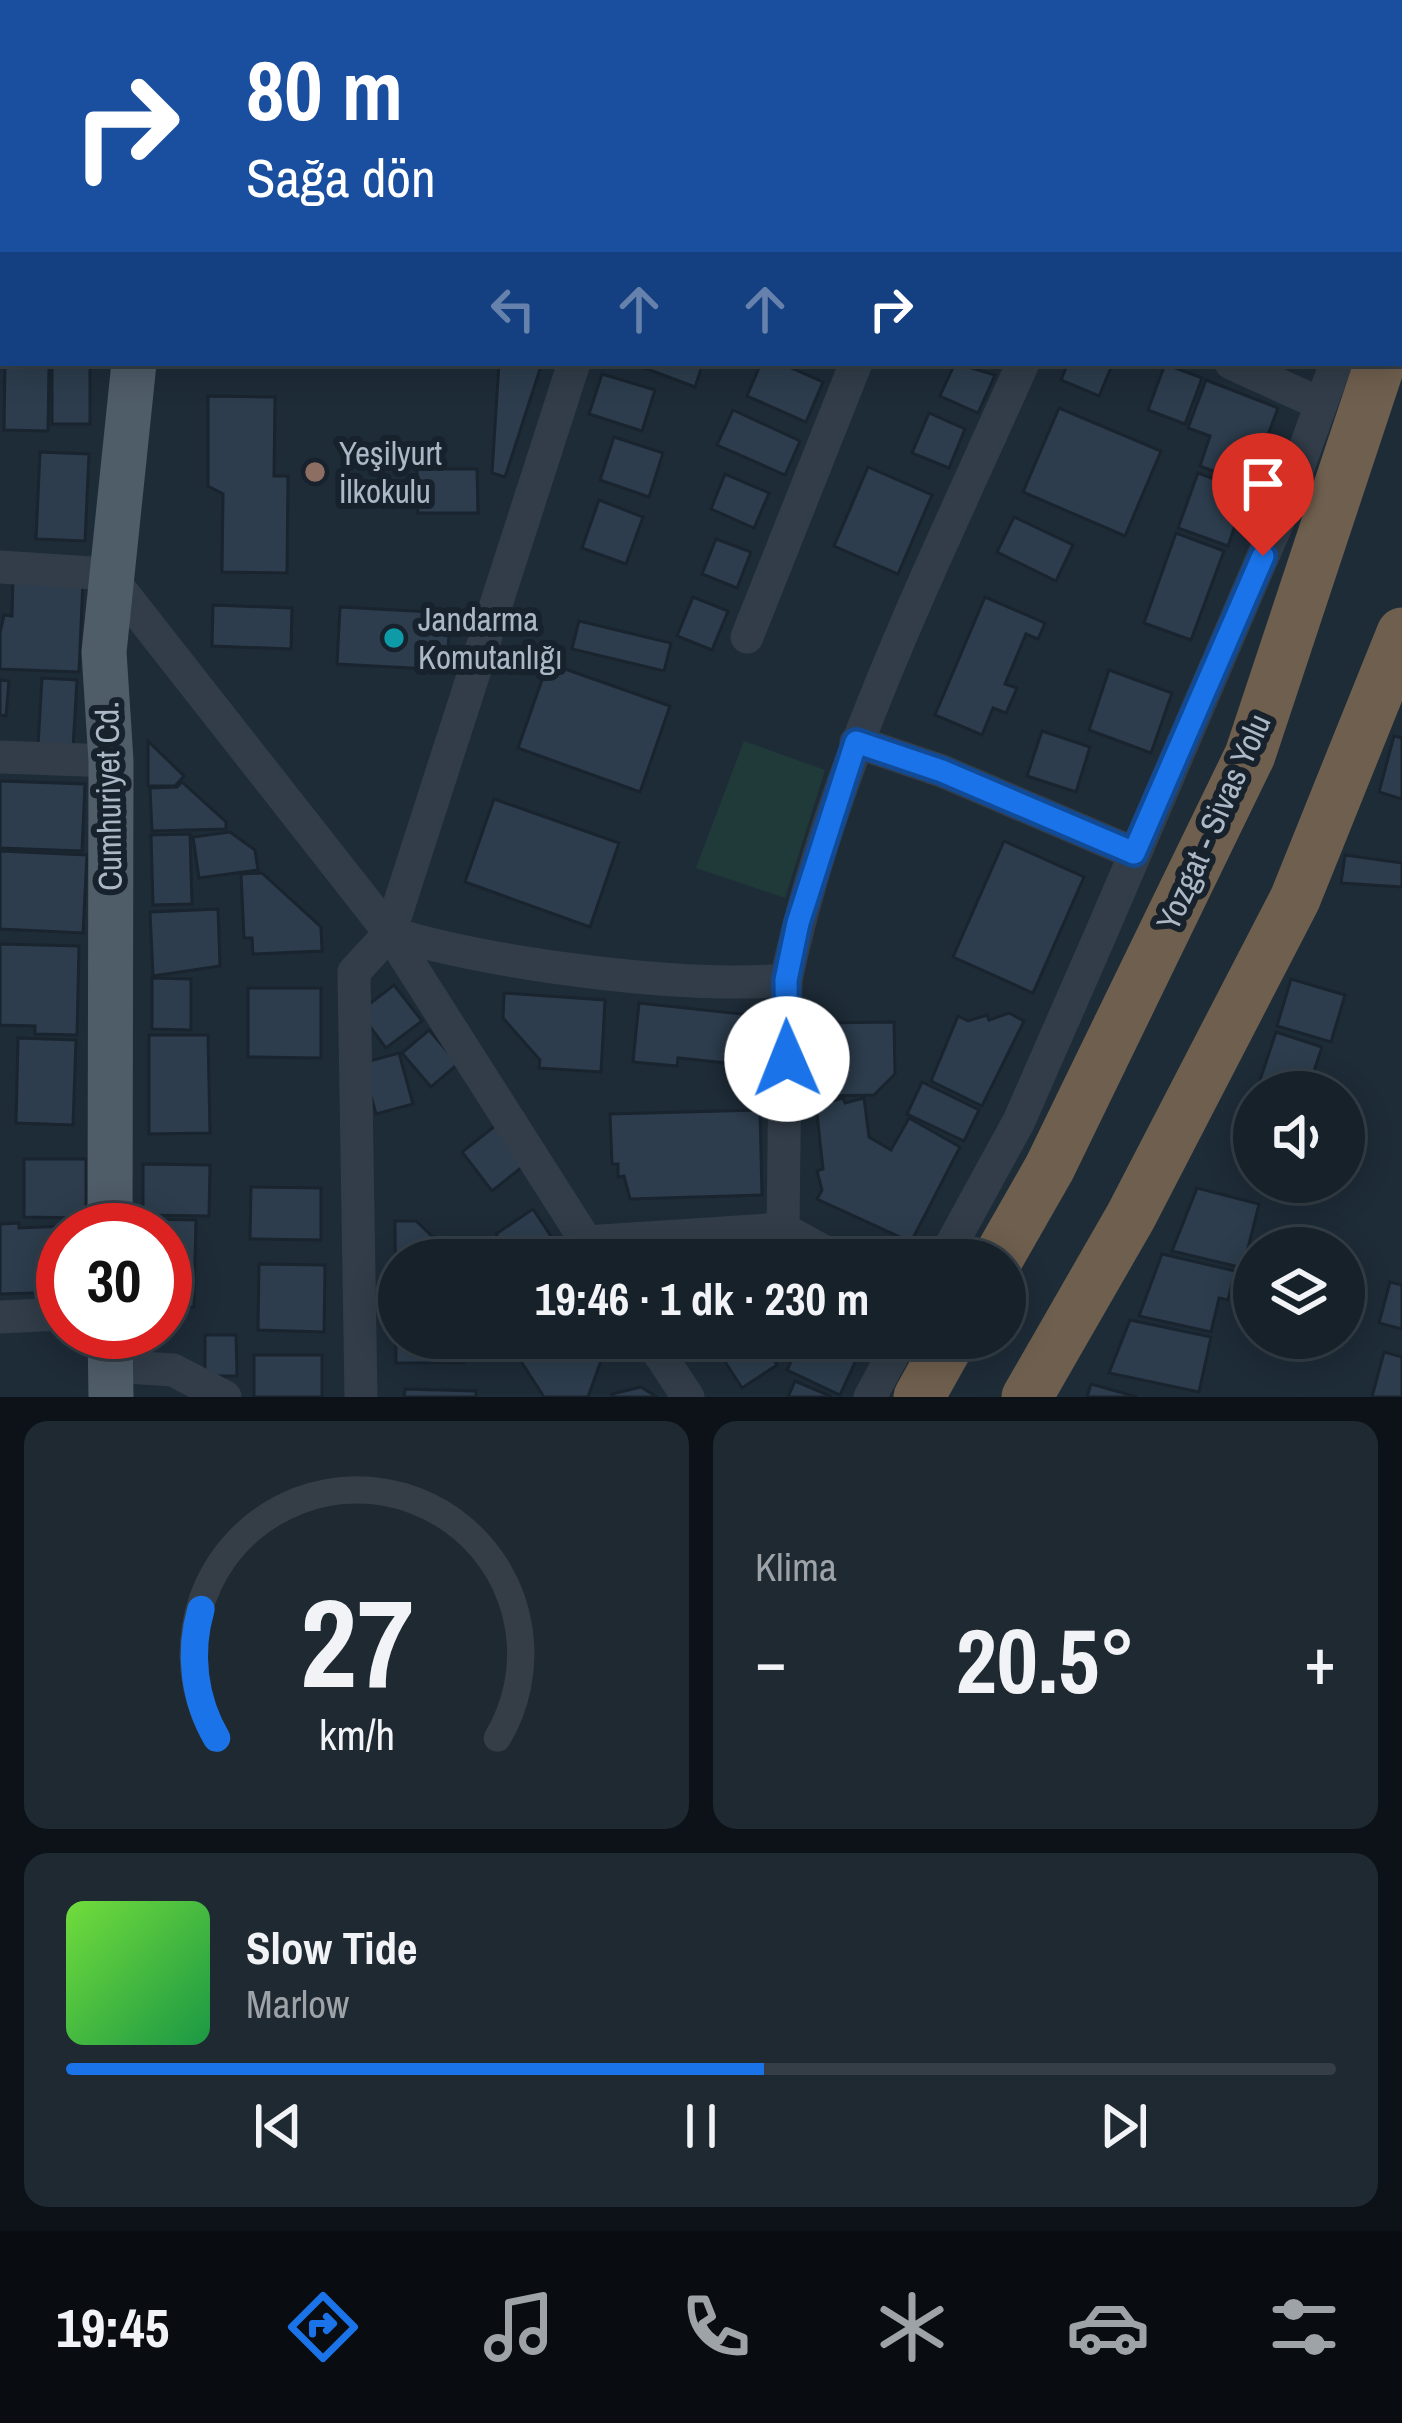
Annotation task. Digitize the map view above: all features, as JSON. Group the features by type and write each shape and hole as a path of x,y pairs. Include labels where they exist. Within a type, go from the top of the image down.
{"highway":[{"name":"Yozgat - Sivas Yolu","path":"1009,1239 1050,1167 1250,754 1379,366"},
{"path":"1027,1397 1131,1216 1295,898 1402,633"},
{"path":"919,1397 940,1359"}],"main road":[{"name":"Cumhuriyet Cd.","path":"110,1203 111,761 104,652 108,574 134,366"}],"street":[{"path":"361,1397 354,972 390,933 573,366"},
{"path":"747,638 855,366"},
{"path":"783,1229 786,980 798,923 856,742 1022,366"},
{"path":"1238,366 1321,404"},
{"path":"954,1239 1019,1121 1282,512 1335,366"},
{"path":"0,567 108,574 390,933 584,1239"},
{"path":"856,742 942,771 1134,853"},
{"path":"0,757 111,761"},
{"path":"390,933 451,952 624,973 786,980"},
{"path":"696,1239 783,1229 801,1239"},
{"path":"0,1317 36,1315"},
{"path":"664,1359 688,1397"},
{"path":"870,1397 891,1359"},
{"path":"110,1365 173,1370 200,1379 225,1397"}],"green space":[{"path":"744,741 825,770 785,898 696,868"}],"building":[{"path":"5,366 49,366 48,431 4,430"},
{"path":"52,366 90,366 90,424 52,424"},
{"path":"499,366 541,366 505,477 492,473"},
{"path":"639,366 702,366 695,387"},
{"path":"760,366 787,366 823,382 806,422 747,396"},
{"path":"954,366 995,375 978,413 940,396"},
{"path":"1067,366 1112,366 1099,396 1061,380"},
{"path":"1164,366 1202,378 1185,424 1148,410"},
{"path":"602,374 655,390 642,431 589,414"},
{"path":"1206,380 1278,408 1249,485 1200,466 1210,436 1188,428"},
{"path":"208,396 275,397 274,476 288,476 287,573 222,572 223,494 208,486"},
{"path":"1059,408 1161,451 1125,536 1023,492"},
{"path":"733,410 800,441 785,475 717,445"},
{"path":"929,413 965,429 949,468 912,453"},
{"path":"614,437 663,453 649,497 600,480"},
{"path":"40,452 89,454 85,541 36,539"},
{"path":"868,467 932,495 898,574 834,546"},
{"path":"417,469 477,469 478,513 418,513"},
{"path":"1198,473 1247,491 1228,546 1178,528"},
{"path":"725,474 769,493 754,528 711,509"},
{"path":"599,500 643,517 626,564 582,548"},
{"path":"1014,517 1073,545 1056,581 997,552"},
{"path":"1176,533 1224,551 1191,640 1144,623"},
{"path":"716,539 751,552 737,588 702,574"},
{"path":"13,578 83,580 79,672 0,669 0,633 4,615 12,616"},
{"path":"693,597 728,611 712,650 677,636"},
{"path":"985,597 1045,623 1038,639 1026,634 1005,684 1017,688 1006,713 993,708 982,735 935,715"},
{"path":"213,605 292,608 291,649 212,646"},
{"name":"Jandarma Komutanlığı","path":"340,607 450,613 447,670 337,664"},
{"path":"579,621 671,643 664,671 572,649"},
{"path":"548,663 670,706 640,792 518,748"},
{"path":"1109,670 1172,693 1151,753 1089,730"},
{"path":"42,678 77,680 73,748 38,746"},
{"path":"0,680 9,681 6,716 0,715"},
{"path":"1042,731 1090,747 1076,792 1027,776"},
{"path":"1394,736 1402,738 1402,799 1379,792"},
{"path":"148,741 184,776 175,786 148,786"},
{"path":"0,781 85,784 82,851 0,848"},
{"path":"182,782 226,822 226,829 152,831 150,788 177,787"},
{"path":"494,799 619,843 590,927 465,882"},
{"path":"230,832 255,850 258,870 199,878 193,837"},
{"path":"190,834 192,904 153,905 151,835"},
{"path":"1004,841 1084,877 1033,993 953,957"},
{"path":"0,851 87,855 83,933 0,929"},
{"path":"1345,855 1402,863 1402,887 1341,883"},
{"path":"262,873 321,927 322,951 253,954 252,938 244,938 241,874"},
{"path":"218,909 220,966 153,976 150,912"},
{"path":"0,944 79,946 77,1035 35,1034 35,1026 0,1025"},
{"path":"152,978 191,979 191,1030 152,1029"},
{"path":"1291,979 1345,995 1331,1042 1277,1026"},
{"path":"394,985 422,1021 386,1048 359,1012"},
{"path":"248,988 321,988 321,1058 248,1057"},
{"path":"504,993 605,1000 601,1072 539,1068 540,1060 503,1018"},
{"path":"639,1003 760,1016 755,1066 678,1058 677,1066 633,1062"},
{"path":"1009,1013 1024,1021 982,1106 931,1081 958,1016 968,1021 987,1015 989,1020"},
{"path":"894,1022 895,1074 874,1095 821,1096 820,1023"},
{"path":"429,1030 458,1064 431,1087 402,1053"},
{"path":"1276,1032 1322,1047 1314,1071 1263,1071"},
{"path":"149,1035 208,1035 210,1133 149,1134"},
{"path":"18,1038 76,1040 73,1125 16,1123"},
{"path":"399,1053 413,1104 376,1114 362,1063"},
{"path":"922,1082 979,1110 964,1141 907,1114"},
{"path":"864,1098 869,1137 891,1150 909,1118 960,1147 913,1239 817,1199 822,1190 817,1171 823,1169 816,1105"},
{"path":"760,1110 762,1195 630,1199 624,1176 618,1177 618,1164 612,1164 610,1114"},
{"path":"500,1122 531,1160 492,1191 462,1152"},
{"path":"24,1159 86,1159 86,1203 36,1203 36,1217 24,1217"},
{"path":"143,1164 210,1165 209,1216 192,1216 192,1203 143,1203"},
{"path":"251,1187 321,1188 321,1240 250,1239"},
{"path":"1197,1188 1233,1197 1233,1203 1259,1204 1253,1227 1233,1227 1233,1266 1172,1251"},
{"path":"533,1209 553,1239 499,1239 496,1234"},
{"path":"192,1220 196,1220 192,1307"},
{"path":"395,1221 416,1221 435,1239 395,1239"},
{"path":"0,1224 36,1227 36,1293 0,1294"},
{"path":"1162,1254 1233,1271 1228,1300 1219,1298 1211,1332 1139,1316"},
{"path":"259,1264 325,1265 324,1332 258,1330"},
{"path":"1390,1282 1402,1285 1402,1329 1379,1323"},
{"path":"1130,1320 1211,1337 1199,1392 1109,1373"},
{"path":"205,1335 236,1335 237,1376 205,1376"},
{"path":"1384,1352 1402,1357 1402,1397 1372,1397"},
{"path":"254,1355 322,1355 322,1397 254,1397"},
{"path":"396,1359 464,1359 464,1363 396,1363"},
{"path":"519,1359 602,1359 588,1397 544,1397"},
{"path":"723,1359 773,1359 777,1365 742,1388"},
{"path":"792,1359 857,1359 840,1395 787,1370"},
{"path":"795,1381 830,1396 788,1397"},
{"path":"1091,1384 1137,1397 1087,1397"},
{"path":"641,1387 657,1397 612,1397 612,1394"},
{"path":"405,1389 476,1391 476,1397 404,1397"}],"place":[{"name":"Yeşilyurt İlkokulu","path":"315,472"},
{"name":"Jandarma Komutanlığı","path":"394,638"}],"route":[{"path":"787,1059 786,980 798,923 856,742 942,771 1134,853 1263,556"}]}
